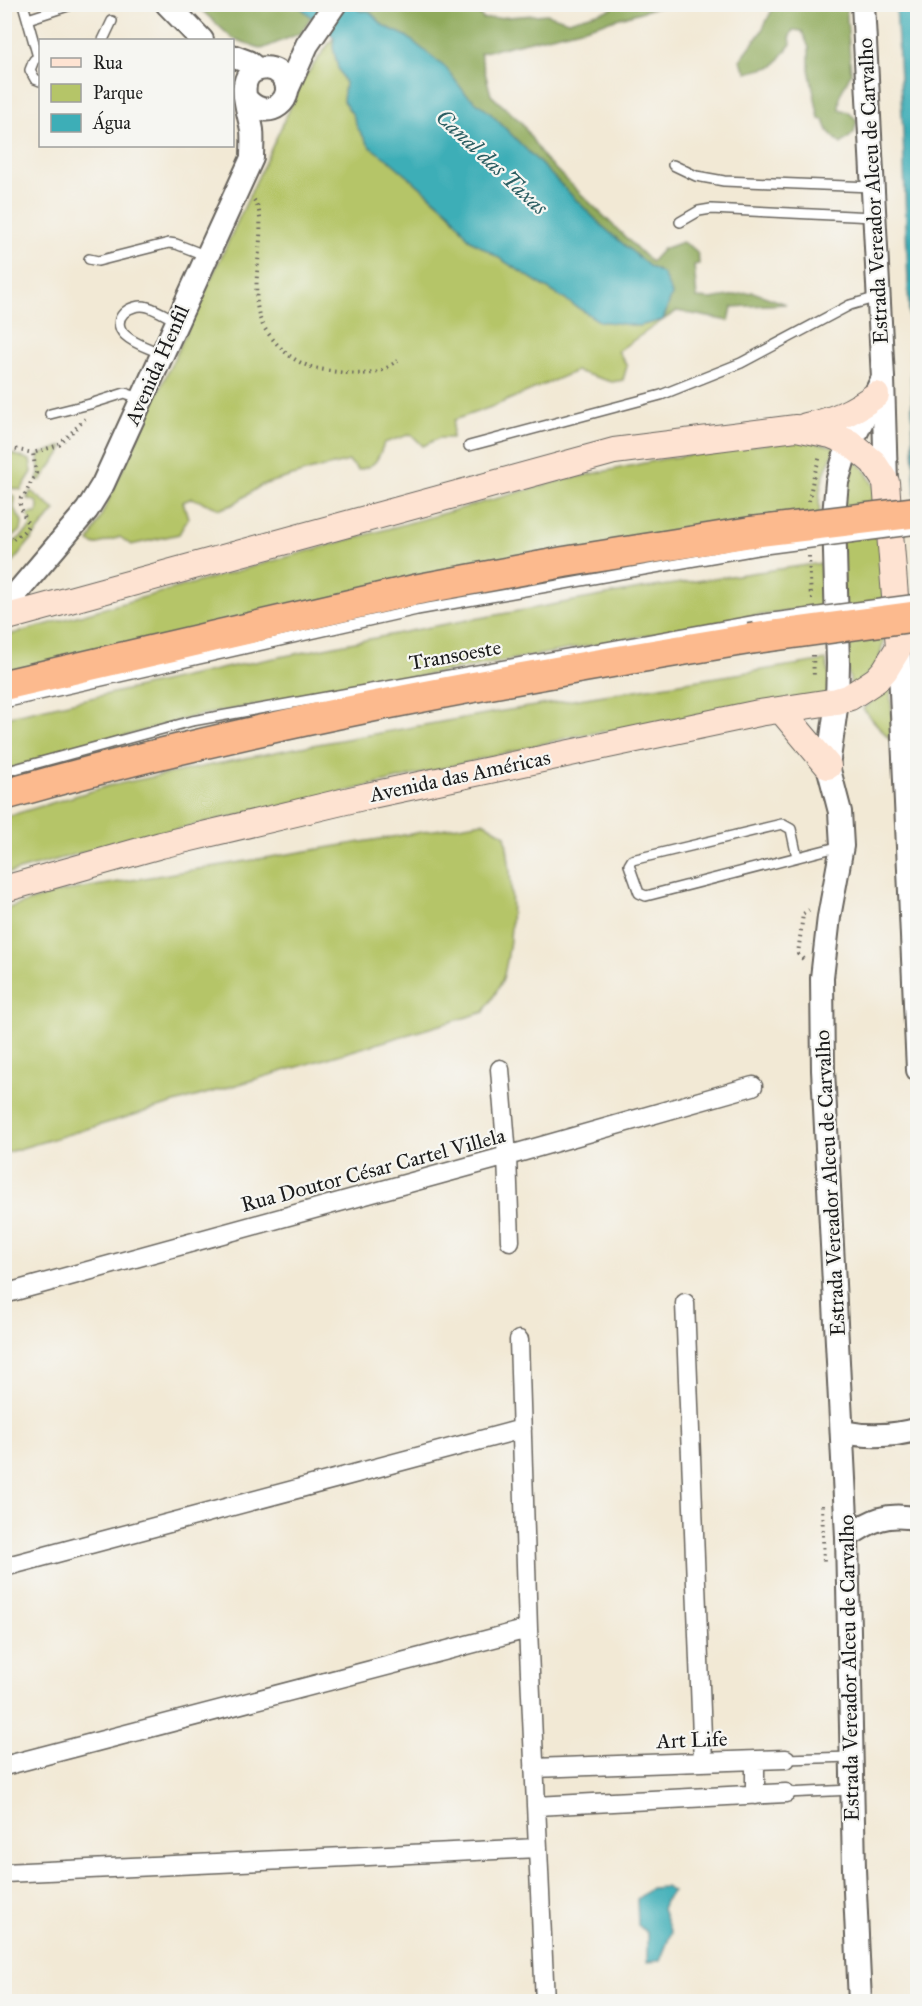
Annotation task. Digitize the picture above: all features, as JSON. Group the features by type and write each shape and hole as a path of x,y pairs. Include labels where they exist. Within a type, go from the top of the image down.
{"highway":[{"path":"4,685 414,590 574,561 754,541 918,512"},
{"path":"4,795 181,748 316,718 753,629 918,616"}],"main road":[{"path":"4,618 614,451 828,422 843,416 880,387"},
{"path":"796,428 831,435 850,443 873,462 886,482"},
{"name":"Estrada Vereador Alceu de Carvalho","path":"886,482 899,646"},
{"name":"Avenida das Américas","path":"4,889 160,844 367,796 781,710 837,701 850,697 876,680 885,670 899,646"},
{"path":"781,710 828,766"}],"street":[{"path":"167,4 201,39"},
{"path":"313,36 245,81 240,87 251,105 259,110 269,110 278,107 284,100 313,36 335,4"},
{"name":"Estrada Vereador Alceu de Carvalho","path":"863,4 886,482"},
{"path":"234,57 261,69 273,69 281,74 286,82 287,90"},
{"name":"Avenida Henfil","path":"4,608 87,510 103,484 252,158 252,133 240,87"},
{"name":"Estrada Vereador Alceu de Carvalho","path":"860,2001 851,1757 847,1537 823,1070 822,978 829,917 842,846 840,812 828,766 837,701 834,515 837,482 850,443 880,387"},
{"name":"Estrada Vereador Alceu de Carvalho","path":"899,646 918,1070"},
{"path":"500,1069 507,1156 510,1241"},
{"name":"Rua Doutor César Cartel Villela","path":"4,1294 753,1086"},
{"path":"685,1303 703,1762"},
{"path":"519,1340 528,1629 545,2001"},
{"path":"4,1568 522,1429"},
{"path":"842,1432 887,1436 918,1429"},
{"path":"847,1537 869,1521 877,1519 909,1517 918,1520"},
{"path":"4,1766 528,1629"},
{"name":"Art Life","path":"534,1768 786,1760"},
{"path":"755,1761 755,1795"},
{"path":"536,1806 786,1793"},
{"path":"4,1873 538,1848"}],"lane":[{"path":"23,4 39,56 31,64 30,70 35,79 39,81"},
{"path":"28,19 74,4"},
{"path":"103,39 112,21"},
{"path":"673,165 696,176 724,181 872,187"},
{"path":"680,222 699,211 711,209 873,217"},
{"path":"89,259 98,261 169,243 207,256"},
{"path":"469,447 662,395 741,363 850,305 878,297"},
{"path":"162,354 124,335 119,326 121,317 126,309 137,306 148,308 177,321"},
{"path":"50,414 125,393 142,399"},
{"path":"4,703 417,610 754,541 918,530"},
{"name":"Transoeste","path":"4,772 192,722 753,629 918,599"},
{"path":"797,857 791,829 782,824 632,860 629,865 639,893 646,896 842,846"},
{"name":"Art Life","path":"786,1760 851,1757"},
{"path":"786,1793 852,1790"}],"path":[{"path":"240,184 259,206 261,228 256,297 261,321 288,356 308,366 332,372 378,372 398,361"},
{"path":"4,447 33,453 59,445 86,419 90,404"},
{"path":"4,547 25,532 28,525 20,506 21,498 36,473 33,453"}],"green space":[{"path":"355,4 473,5 483,19 547,14 568,21 612,9 613,5 665,5 585,28 480,53 491,95 521,122 544,158 651,262 663,249 682,242 695,250 699,264 694,265 697,298 711,299 753,292 786,304 732,307 729,321 677,311 663,320 672,294 663,274 650,267 602,226 490,113 465,93 445,68 406,36 384,26 369,11 360,11 354,6"},
{"path":"775,4 846,5 851,73 840,95 839,109 848,112 857,120 854,133 841,144 828,131 824,120 819,119 809,69 809,48 802,31 793,30 790,36 791,44 774,66 747,73 740,60 761,32"},
{"path":"196,5 298,5 311,17 301,33 262,49 232,38"},
{"path":"334,37 333,47 338,68 345,83 343,101 353,115 357,127 371,147 450,213 469,239 599,321 639,326 663,320 618,351 627,366 623,380 612,382 576,371 494,406 454,420 452,438 439,438 423,446 411,434 384,443 376,461 364,468 358,470 349,461 312,470 262,485 232,505 220,509 192,498 183,502 188,518 179,534 131,545 120,537 95,545 89,542 304,78"},
{"path":"798,439 836,447 822,481 819,498 820,518 5,676 5,636 559,481 663,459"},
{"path":"63,446 60,454 41,480 37,480 38,455"},
{"path":"5,451 30,460 32,472 21,490 5,487"},
{"path":"853,458 864,469 879,495 883,563 883,644 878,664 852,689 845,658 840,513"},
{"path":"31,491 55,510 5,572 7,549 29,529 31,525 28,514 37,513 37,502 27,498"},
{"path":"8,492 15,497 14,509 22,525 21,530 5,542 5,493"},
{"path":"821,563 822,607 756,616 196,716 5,770 5,717 234,666 435,626 640,589"},
{"path":"826,660 833,696 747,707 571,737 336,794 124,841 5,874 5,817 108,786 290,749 497,712"},
{"path":"890,685 894,744 863,709"},
{"path":"483,822 505,835 512,905 508,958 503,980 484,1012 5,1153 5,909 59,892"}],"water":[{"name":"Canal das Taxas","path":"298,5 352,5 360,11 369,11 384,26 406,36 446,68 465,93 490,113 602,226 650,267 663,274 672,294 663,320 639,326 599,321 469,239 450,212 370,147 343,101 345,83 338,68 333,47 334,37"},
{"path":"896,5 918,5 917,556 903,133"},
{"path":"666,1887 673,1892 666,1899 662,1909 671,1933 660,1961 647,1962 647,1933 638,1925 637,1899 651,1888"}]}
